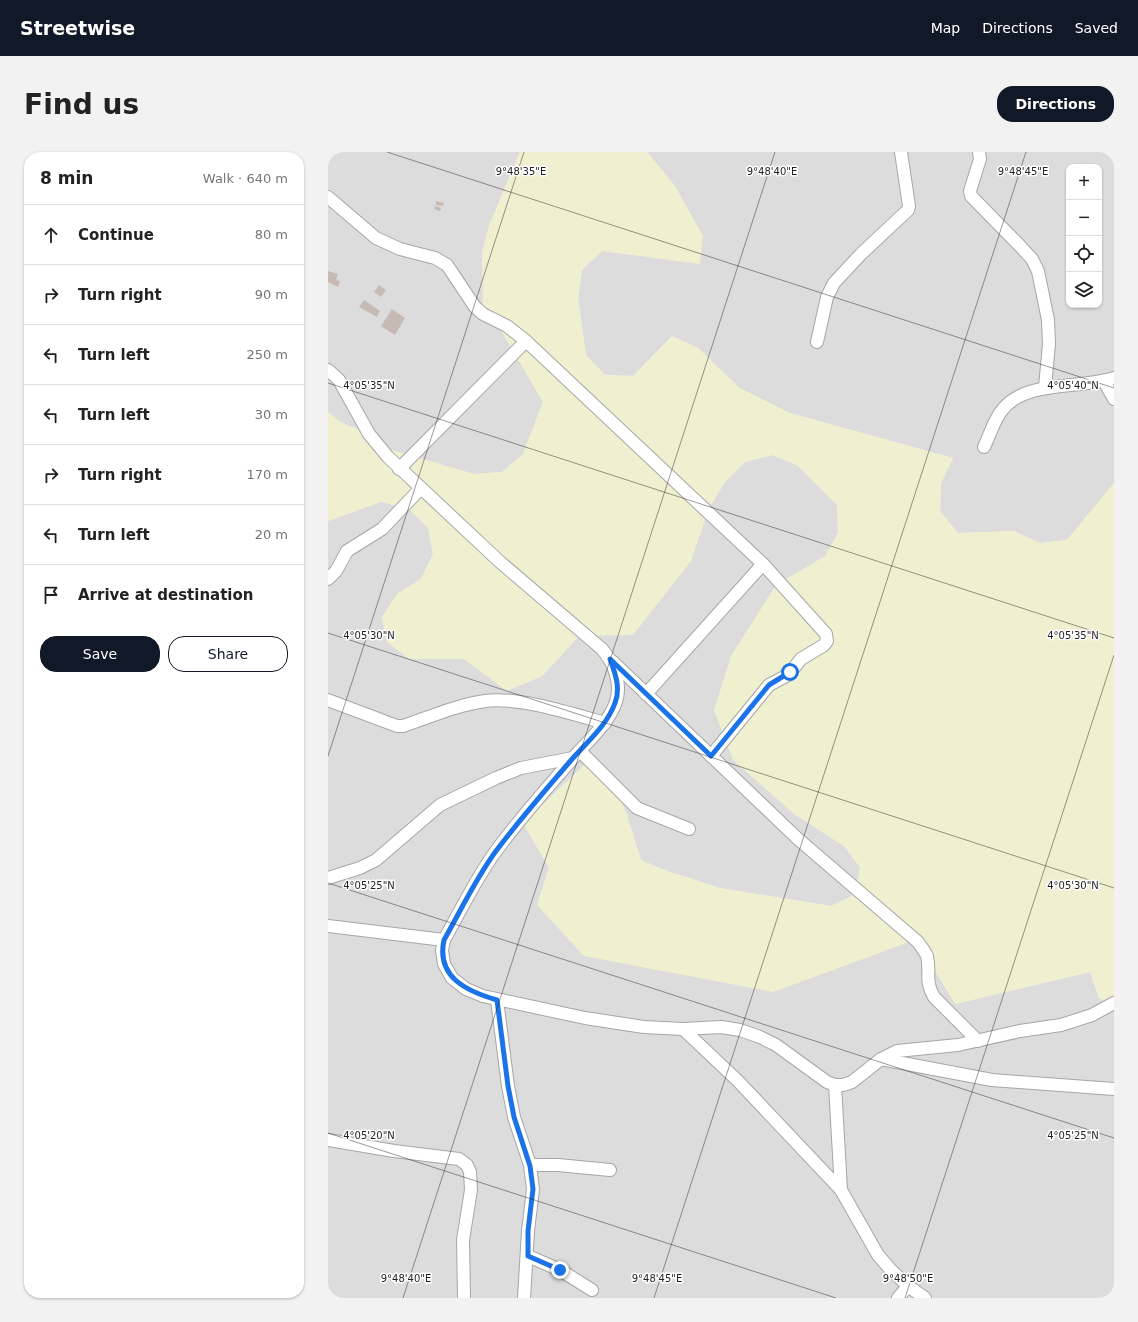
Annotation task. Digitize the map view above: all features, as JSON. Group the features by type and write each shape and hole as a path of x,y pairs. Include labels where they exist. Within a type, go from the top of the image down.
{"street":[{"path":"817,342 827,297 834,283 861,254 908,210 910,202 901,152"},
{"path":"979,152 980,159 970,191 971,196 1032,259 1038,271 1048,320 1049,344 1045,388"},
{"path":"328,197 376,238 400,249 435,258 447,265 475,307 483,314 507,326 526,341 763,564 826,634 827,641 824,645 801,659 788,675 769,685 711,756"},
{"path":"399,469 526,341"},
{"path":"328,370 339,380 369,434 399,469 500,562 602,649 610,659 646,694 798,839 918,942 926,955 929,966 927,979 929,989 934,997 978,1041"},
{"path":"984,447 998,415 1004,407 1019,397 1045,388 1109,380 1114,399"},
{"path":"328,579 336,571 347,551 391,522 421,488"},
{"path":"646,694 763,564"},
{"path":"610,659 616,675 618,690 616,703 605,723 496,850 483,870 444,940 442,950 444,964 452,978 466,989 497,1000 585,1018 644,1027 683,1029 721,1027 760,1037 776,1045 827,1082 835,1085 843,1085 852,1082 881,1059 898,1051 940,1048 1020,1031 1061,1025 1092,1015 1114,1003"},
{"path":"328,700 397,726 403,726 468,705 486,701 503,700 555,709 605,723"},
{"path":"577,754 636,808 689,829"},
{"path":"328,878 360,868 376,860 440,805 496,778 521,768 577,754"},
{"path":"328,926 444,940"},
{"path":"497,1000 508,1086 514,1117 530,1166 533,1189 528,1231 528,1256 524,1298"},
{"path":"683,1029 738,1081 841,1190 878,1255 908,1286 925,1298"},
{"path":"881,1059 992,1080 1114,1089"},
{"path":"835,1085 841,1190"},
{"path":"328,1140 394,1152 459,1159 467,1165 470,1172 471,1190 463,1240 464,1298"},
{"path":"530,1166 558,1165 610,1170"},
{"path":"528,1256 560,1270 592,1290"},
{"path":"898,1298 908,1286"}],"shaded area":[{"path":"328,152 520,152 489,226 495,320 543,402 523,454 502,472 474,474 391,450 369,434 340,422 328,412"},
{"path":"647,152 1114,152 1114,483 1067,540 1040,543 1014,531 958,533 940,511 941,483 953,458 790,413 739,388 698,348 672,336 633,376 605,375 586,356 578,299 582,270 602,251 700,263 675,186"},
{"path":"772,455 797,465 837,505 838,533 825,557 776,585 794,814 844,846 860,867 856,894 831,906 720,888 667,871 641,860 626,812 523,822 549,868 537,905 918,942 955,1004 1090,972 1099,998 1114,1006 1114,1298 328,1298 328,521 381,502 408,508 428,528 433,554 421,579 397,594 409,659 464,659 507,691 542,676 579,636 709,508 725,482 745,462"}],"green space":[{"path":"520,152 647,152 675,186 703,236 700,264 602,251 582,270 578,299 586,355 605,375 633,376 672,336 698,348 740,388 790,413 953,458 941,483 940,511 958,533 1014,531 1040,543 1067,540 1114,483 1114,1006 1099,998 1090,972 955,1004 918,942 912,941 773,992 584,956 537,905 549,868 523,823 584,765 609,774 626,812 641,860 667,871 720,888 831,906 856,894 860,867 844,846 794,814 733,760 714,710 731,656 776,585 825,556 838,533 837,505 797,465 772,455 745,462 725,482 709,508 691,561 633,635 579,636 542,676 507,691 464,659 409,659 387,642 382,617 397,594 421,579 433,554 428,528 408,508 381,502 328,521 328,412 340,422 369,434 391,450 474,474 502,472 523,454 543,402 495,320 483,314 482,252 489,226"}],"building":[{"path":"436,201 444,203 443,206 436,205"},
{"path":"435,206 441,208 440,211 434,209"},
{"path":"328,271 338,274 336,280 340,281 338,287 328,282"},
{"path":"379,285 386,290 381,297 374,292"},
{"path":"364,300 380,311 377,317 359,307"},
{"path":"392,309 405,318 395,335 381,326"}],"route":[{"path":"560,1270 528,1256 528,1231 533,1189 530,1166 514,1117 508,1086 497,1000 466,989 452,978 444,964 442,950 444,940 483,870 496,850 573,758 605,723 616,703 618,690 616,675 610,659 711,756 771,682 788,675 790,672"}]}
